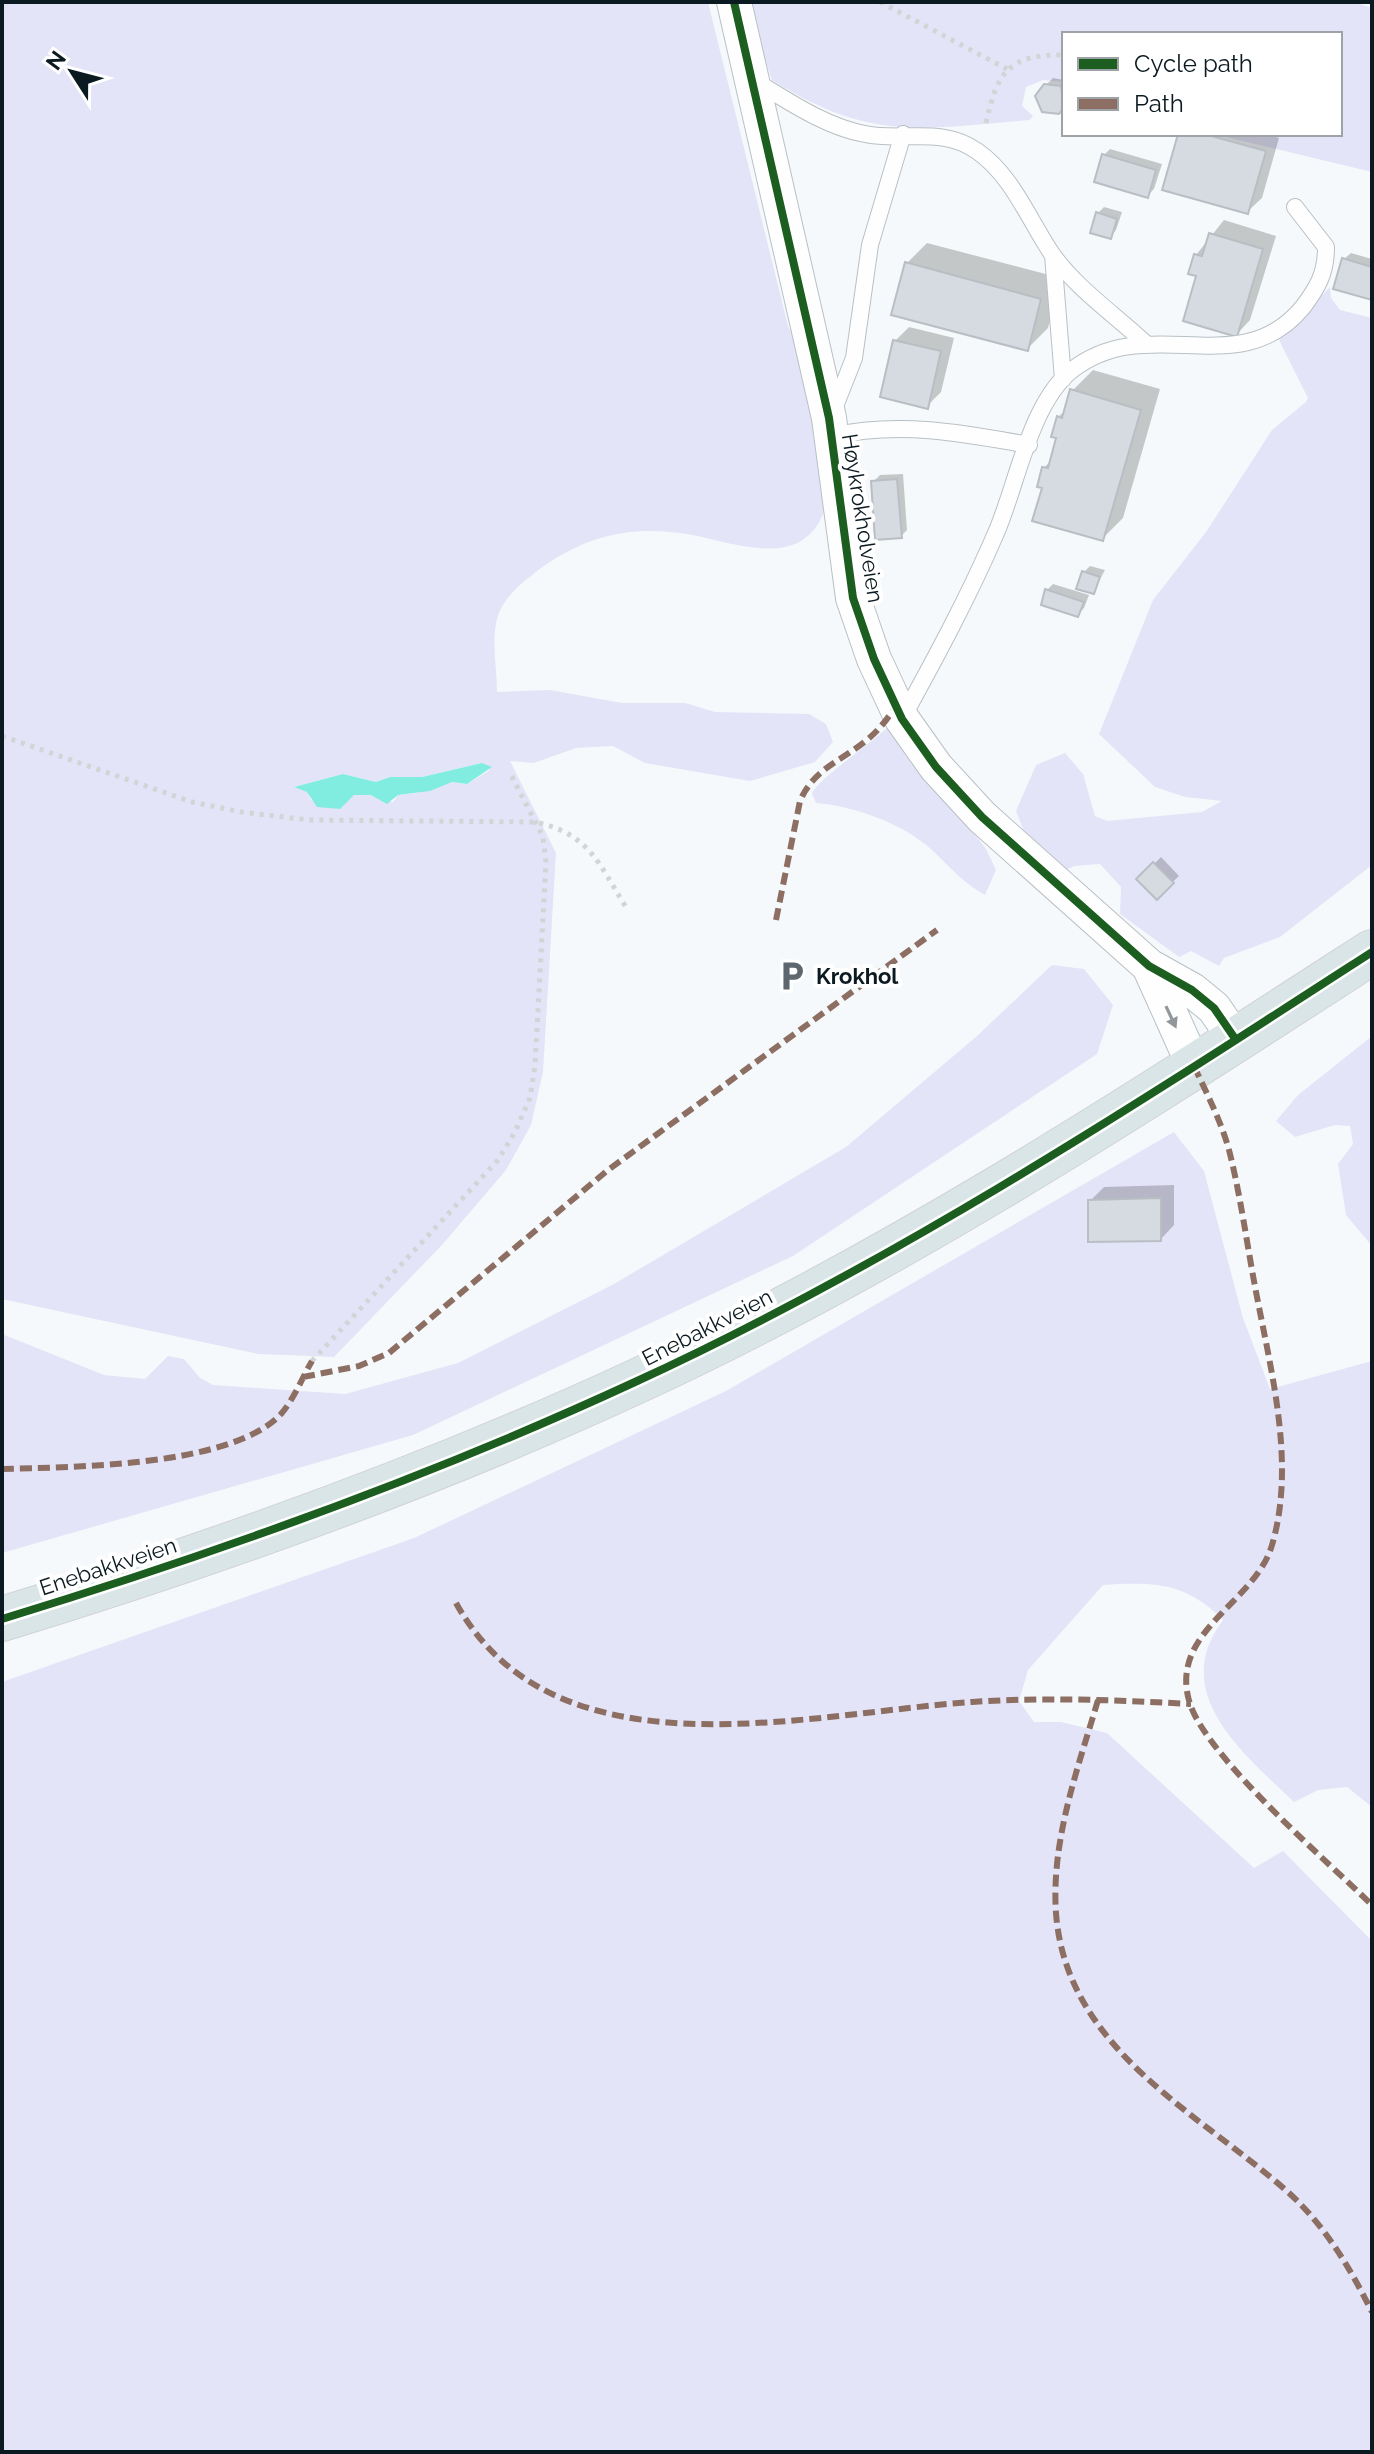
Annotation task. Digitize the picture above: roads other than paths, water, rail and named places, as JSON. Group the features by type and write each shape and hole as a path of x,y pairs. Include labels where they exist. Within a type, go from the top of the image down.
{"main road":[{"name":"Enebakkveien","path":"2,1619 331,1509 451,1463 637,1381 803,1298 930,1227 1236,1040 1372,952"}],"street":[{"name":"Høykrokholveien","path":"734,2 755,81 831,427 853,598 874,659 902,719 936,767 982,817 1149,966 1192,990 1214,1008 1236,1040"},
{"name":"Høykrokholveien","path":"1149,966 1194,1066"}],"lane":[{"path":"755,81 810,113 865,134 941,136 978,151 1011,187 1053,255 1074,279 1144,342"},
{"path":"903,134 870,245 854,358 831,427 949,430 1029,445"},
{"path":"902,719 995,536 1047,399 1073,369 1111,350 1144,342 1234,346 1271,333 1295,317 1322,282 1326,247 1295,207"},
{"path":"1053,255 1063,379"}],"place":[{"name":"Krokhol","path":"792,976"}]}
